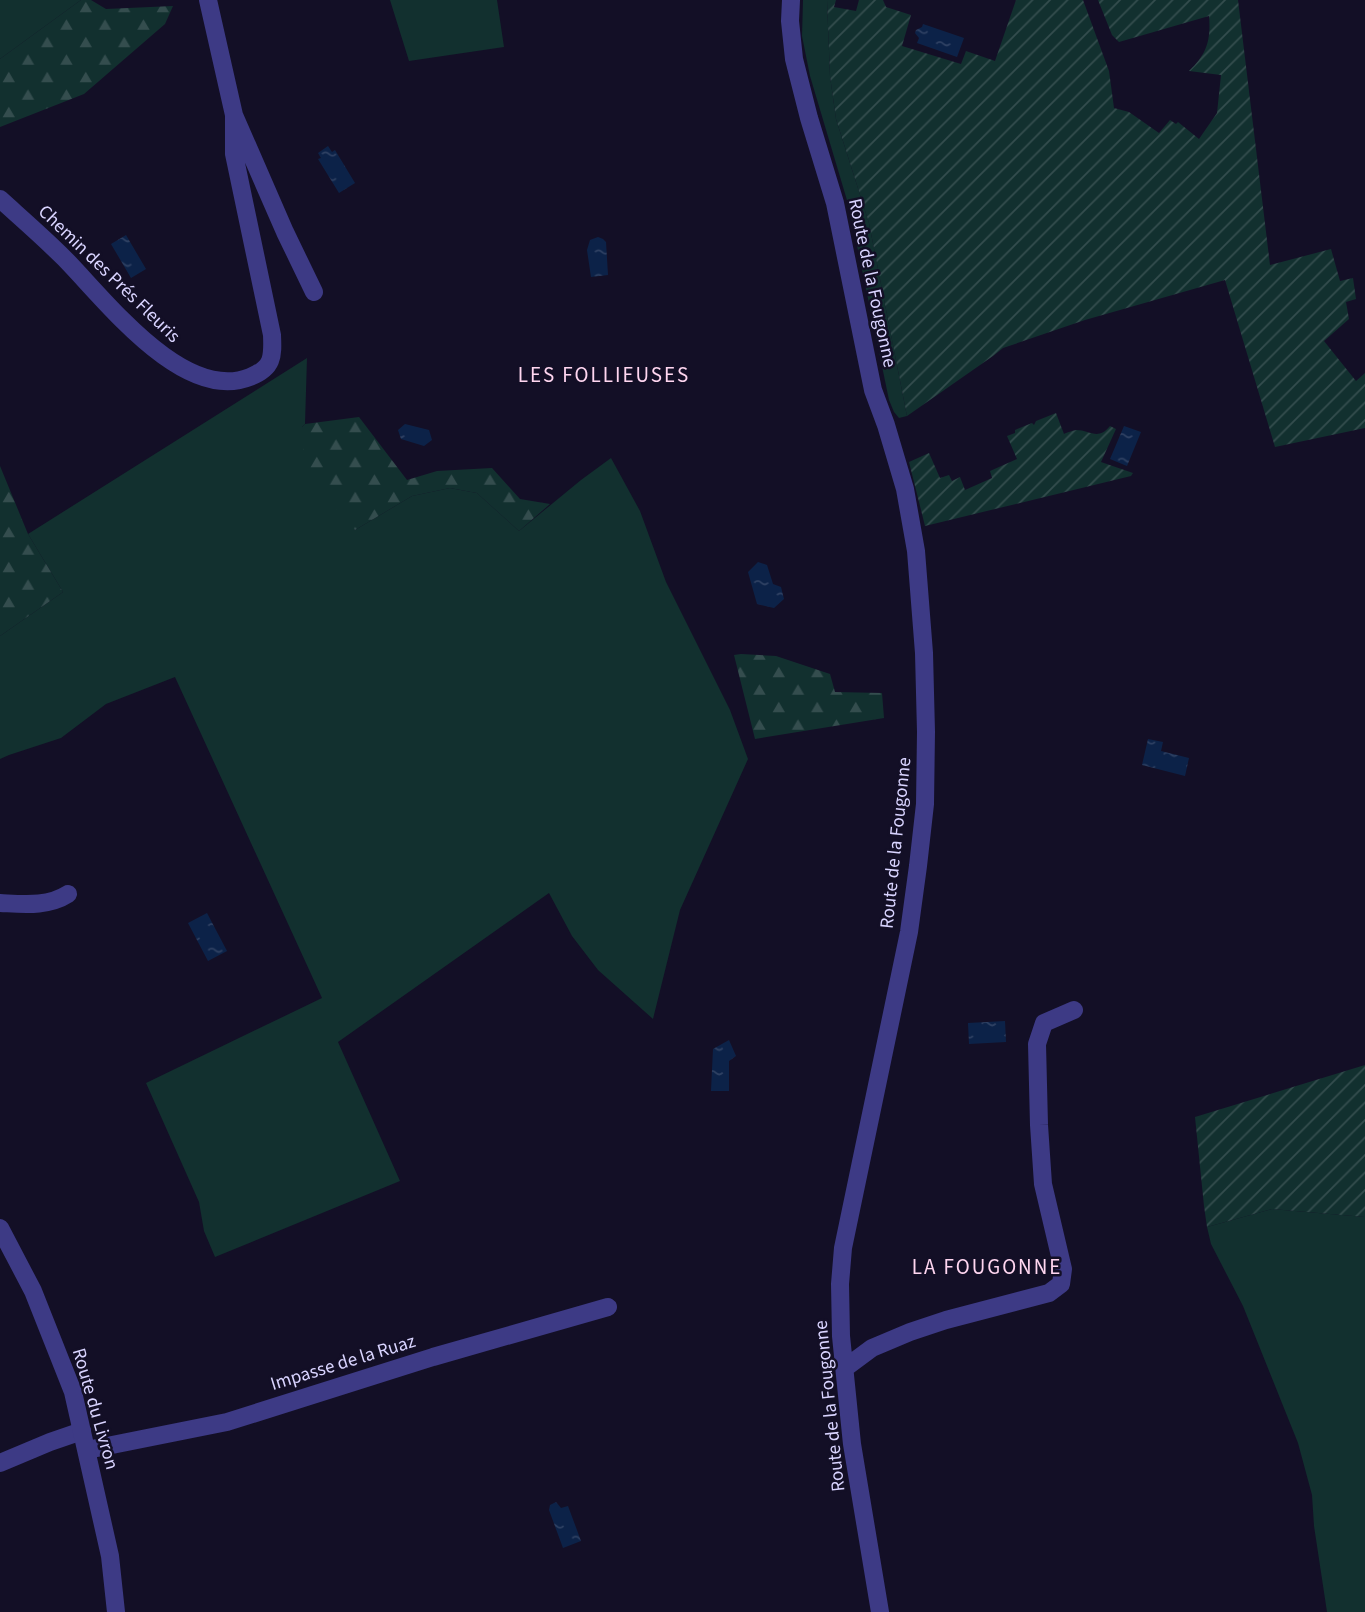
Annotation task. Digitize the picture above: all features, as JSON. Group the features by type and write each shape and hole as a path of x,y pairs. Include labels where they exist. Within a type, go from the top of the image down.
{"street":[{"name":"Chemin des Prés Fleuris","path":"208,0 234,115 314,292"},
{"name":"Route de la Fougonne","path":"790,0 794,59 835,203 873,390 905,489 916,551 923,653 925,794 918,866 909,932 843,1248 840,1297 841,1336 852,1444 880,1612"},
{"name":"Chemin des Prés Fleuris","path":"0,199 62,256 148,345 177,366 219,381 237,381 249,377 269,365 273,353 272,335 234,154 234,115"},
{"path":"0,903 38,905 68,894"},
{"path":"845,1368 872,1348 910,1332 1049,1293 1061,1284 1063,1269 1043,1184 1037,1044 1044,1023 1073,1010"},
{"name":"Route du Livron","path":"1,1232 33,1291 73,1392 110,1556 116,1612"},
{"name":"Impasse de la Ruaz","path":"87,1450 228,1422 433,1356 608,1307"},
{"path":"0,1463 82,1432"}],"green space":[{"path":"0,0 81,0 0,59"},
{"path":"81,0 91,0 106,9 173,6 165,24 84,94 0,127 0,59"},
{"path":"390,0 497,0 504,47 409,61"},
{"path":"803,0 827,0 830,76 836,119 869,223 907,416 899,418 889,400 849,207 810,76 802,36"},
{"path":"827,0 836,0 834,7 856,11 859,0 883,0 886,7 911,15 902,46 961,64 966,51 995,61 1016,0 1083,0 1109,71 1114,108 1129,112 1159,133 1170,120 1176,124 1178,122 1199,139 1217,113 1221,75 1189,71 1200,59 1206,46 1209,16 1119,42 1112,35 1098,0 1238,0 1270,265 1331,249 1340,281 1353,278 1356,299 1346,302 1349,319 1324,341 1356,381 1365,373 1365,428 1275,447 1225,280 1085,320 1003,348 907,416 869,223 836,119 830,76"},
{"path":"307,358 305,424 302,427 355,530 412,496 450,488 477,493 519,531 611,458 640,511 666,582 730,710 748,759 680,910 653,1019 598,970 572,936 549,893 338,1042 400,1181 215,1257 204,1231 199,1202 146,1083 322,998 175,677 106,704 61,738 0,759 0,636 63,592 28,534"},
{"path":"1056,413 1064,434 1076,430 1098,434 1110,426 1116,429 1101,462 1133,473 1131,476 925,526 909,462 929,453 940,478 949,475 952,481 960,477 965,490 992,478 990,471 1017,459 1007,436"},
{"path":"359,417 407,480 437,471 492,468 520,499 550,504 519,531 477,493 450,488 412,496 355,530 305,473 302,427 305,424"},
{"path":"0,466 28,534 63,592 0,636"},
{"path":"734,655 776,656 830,674 835,692 882,693 884,718 755,739"},
{"path":"1365,1065 1365,1217 1272,1209 1207,1227 1195,1117"},
{"path":"1272,1209 1365,1217 1365,1612 1327,1612 1312,1495 1298,1443 1243,1306 1211,1244 1207,1227"}],"water":[{"path":"923,24 964,38 957,57 917,43 919,38 915,33"},
{"path":"328,146 332,152 335,150 355,183 339,193 318,159 321,158 318,153"},
{"path":"126,235 146,269 131,278 111,244"},
{"path":"598,237 606,242 608,275 591,277 587,250 590,240"},
{"path":"405,424 429,430 432,440 424,446 401,439 398,430"},
{"path":"1124,426 1141,432 1127,466 1110,459"},
{"path":"758,562 767,565 773,584 781,587 784,599 774,608 757,604 748,572"},
{"path":"1148,739 1163,742 1161,751 1189,758 1185,776 1142,765"},
{"path":"207,913 227,951 208,961 188,923"},
{"path":"1005,1021 1006,1042 969,1044 968,1023"},
{"path":"729,1040 736,1056 729,1061 729,1091 711,1091 713,1049"},
{"path":"556,1502 561,1508 568,1506 581,1541 563,1548 549,1510 550,1505"}],"district":[{"name":"LES FOLLIEUSES","path":"604,375"},
{"name":"LA FOUGONNE","path":"987,1267"}]}
